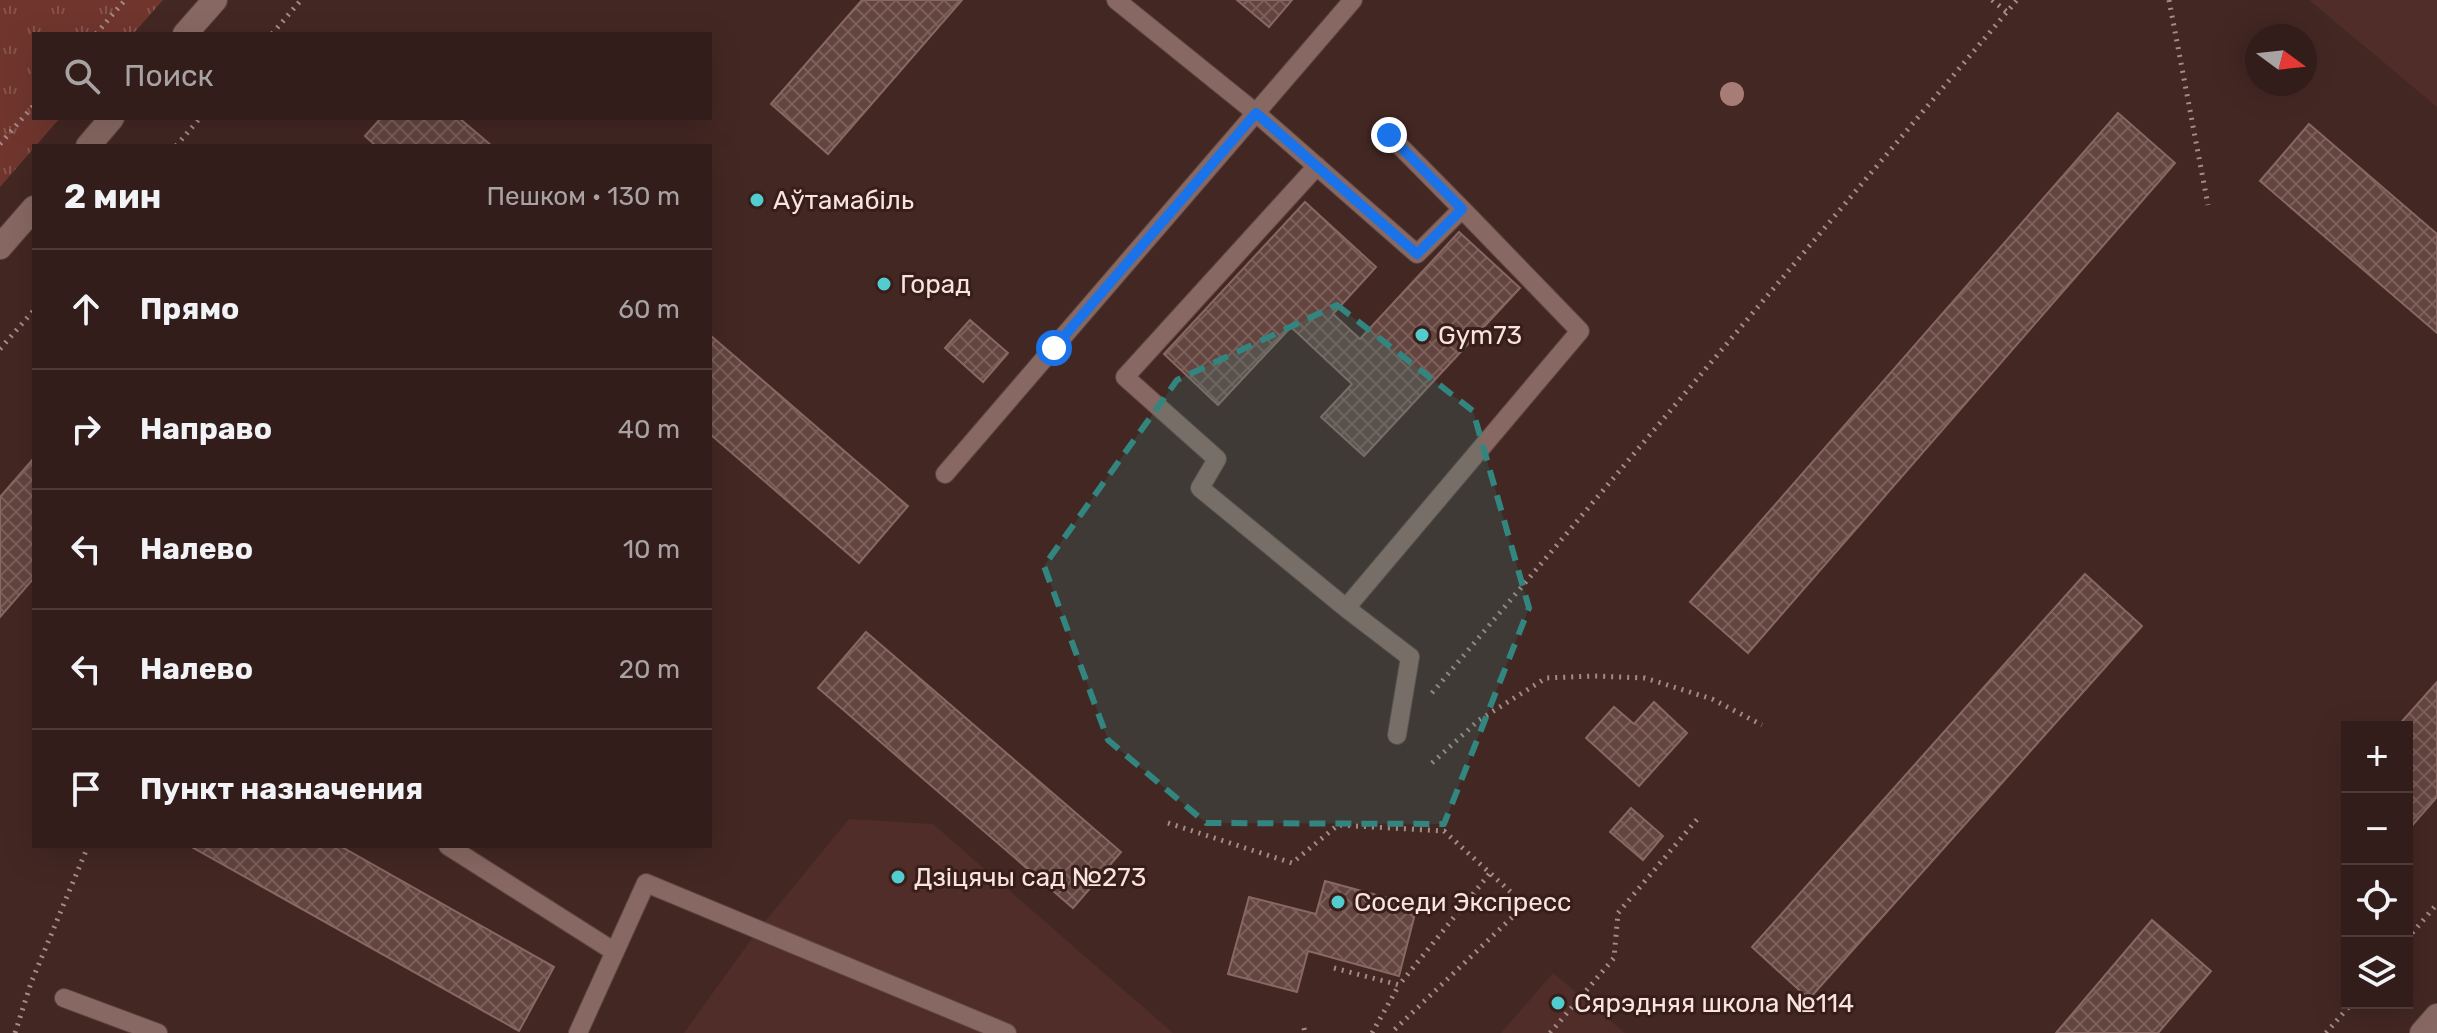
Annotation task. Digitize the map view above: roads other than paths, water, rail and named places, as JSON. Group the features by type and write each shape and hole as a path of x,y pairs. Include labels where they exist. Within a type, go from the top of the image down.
{"main road":[{"path":"187,32 215,0"},
{"path":"90,144 110,120"},
{"path":"0,247 32,210"},
{"path":"2422,1033 2437,1016"}],"lane":[{"path":"1116,0 1256,113 1417,254 1462,209"},
{"path":"945,474 1353,0"},
{"path":"1346,608 1580,331 1389,135"},
{"path":"1317,166 1125,377 1217,459 1200,488 1410,657 1397,735"},
{"path":"451,848 615,952"},
{"path":"578,1033 646,883 1007,1033"},
{"path":"64,998 158,1033"}],"place":[{"name":"Аўтамабіль","path":"757,200"},
{"name":"Горад","path":"884,284"},
{"name":"Gym73","path":"1422,335"},
{"name":"Дзіцячы сад №273","path":"898,877"},
{"name":"Соседи Экспресс","path":"1338,902"},
{"name":"Сярэдняя школа №114","path":"1558,1003"}]}
